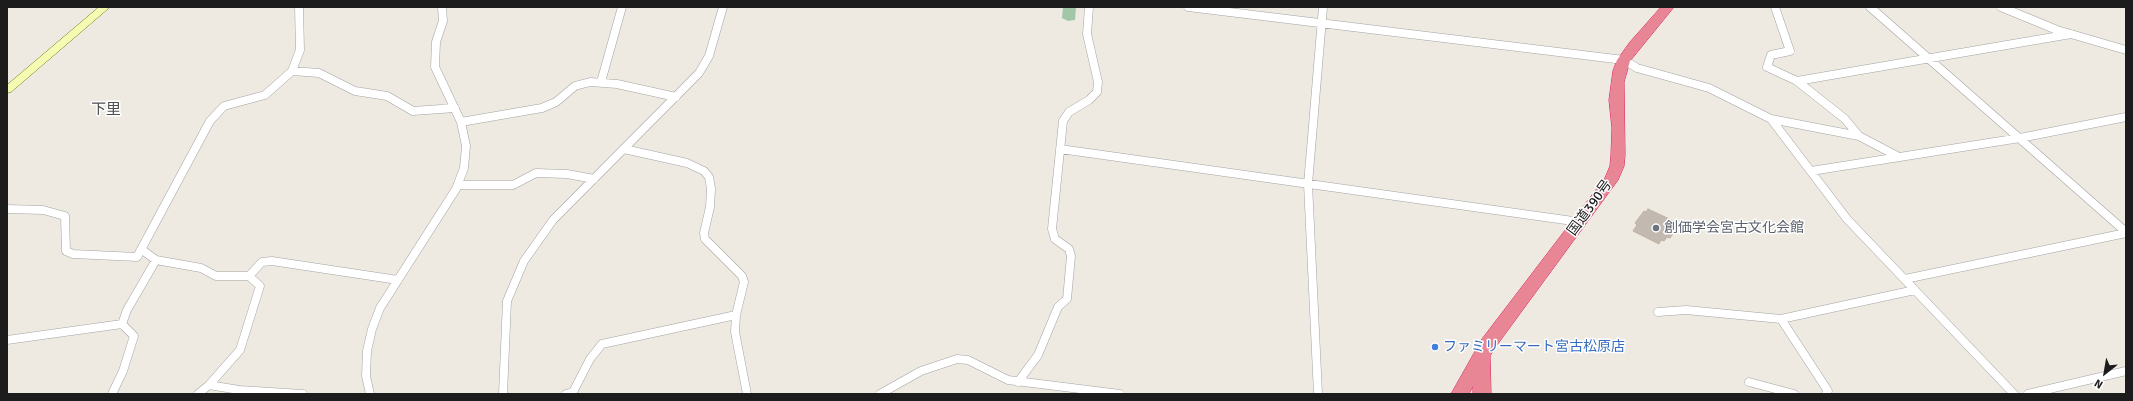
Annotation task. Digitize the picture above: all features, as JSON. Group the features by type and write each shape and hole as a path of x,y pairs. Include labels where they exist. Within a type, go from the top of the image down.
{"highway":[{"name":"国道390号","path":"1460,394 1482,354 1506,319 1611,180 1617,166 1619,128 1617,82 1624,60 1668,7"},
{"path":"1482,354 1482,394"}],"main road":[{"path":"7,90 105,7"}],"street":[{"path":"7,209 43,210 60,213 65,216 64,244 66,251 73,254 137,257 210,121 224,106 265,95 292,71 300,50 299,7"},
{"path":"370,394 366,376 367,351 372,329 380,308 458,185 465,157 465,136 461,122 435,67 436,42 443,21 442,7"},
{"path":"601,82 622,7"},
{"path":"503,394 507,301 515,279 524,261 544,231 676,97 704,66 713,45 723,7"},
{"path":"1018,382 1038,356 1058,307 1067,299 1071,256 1069,249 1055,239 1052,229 1063,121 1069,112 1095,96 1097,92 1098,82 1087,34 1089,7"},
{"path":"1188,7 1624,60 1637,68 1708,88 1771,119 1859,136 1898,157"},
{"path":"1318,394 1308,184 1323,7"},
{"path":"1775,7 1790,51 1771,55 1767,67 1797,81 1845,119 1859,136"},
{"path":"1870,7 2126,233"},
{"path":"2001,7 2071,34 2126,50"},
{"path":"1797,81 2071,34"},
{"path":"292,71 319,73 355,91 387,96 412,111 455,108"},
{"path":"461,122 542,108 556,102 575,86 582,83 601,82 676,97"},
{"path":"1811,171 2020,138 2126,117"},
{"path":"1771,119 1847,219 2014,394"},
{"path":"624,149 688,163 704,171 709,177 712,189 704,233 705,239 742,276 744,282 736,315 737,344 747,394"},
{"path":"1060,149 1580,222"},
{"path":"458,185 513,185 536,173 566,174 594,179"},
{"path":"1905,279 2126,233"},
{"path":"141,249 156,260 201,268 216,276 249,276 260,286 240,350 209,385 198,394"},
{"path":"122,324 127,310 156,260"},
{"path":"249,276 262,262 272,261 398,280"},
{"path":"1658,312 1686,310 1781,319 1915,290"},
{"path":"566,394 573,392 590,359 602,344 736,315"},
{"path":"1781,319 1828,391 1826,394"},
{"path":"7,340 38,337 122,324"},
{"path":"112,394 123,371 134,336 122,324"},
{"path":"880,394 921,371 957,359 968,360 1008,380 1120,394"},
{"path":"2028,394 2126,371"},
{"path":"1749,382 1794,394"},
{"path":"209,385 239,390 303,394"}],"green space":[{"path":"1063,7 1076,7 1075,20 1068,21 1062,18"}],"building":[{"name":"創価学会宮古文化会館","path":"1648,209 1680,224 1670,238 1667,237 1664,241 1661,240 1659,244 1633,231 1637,225 1635,223 1644,211 1646,212"}],"place":[{"name":"創価学会宮古文化会館","path":"1656,228"},
{"name":"ファミリーマート宮古松原店","path":"1435,347"}],"district":[{"name":"下里","path":"106,110"}]}
